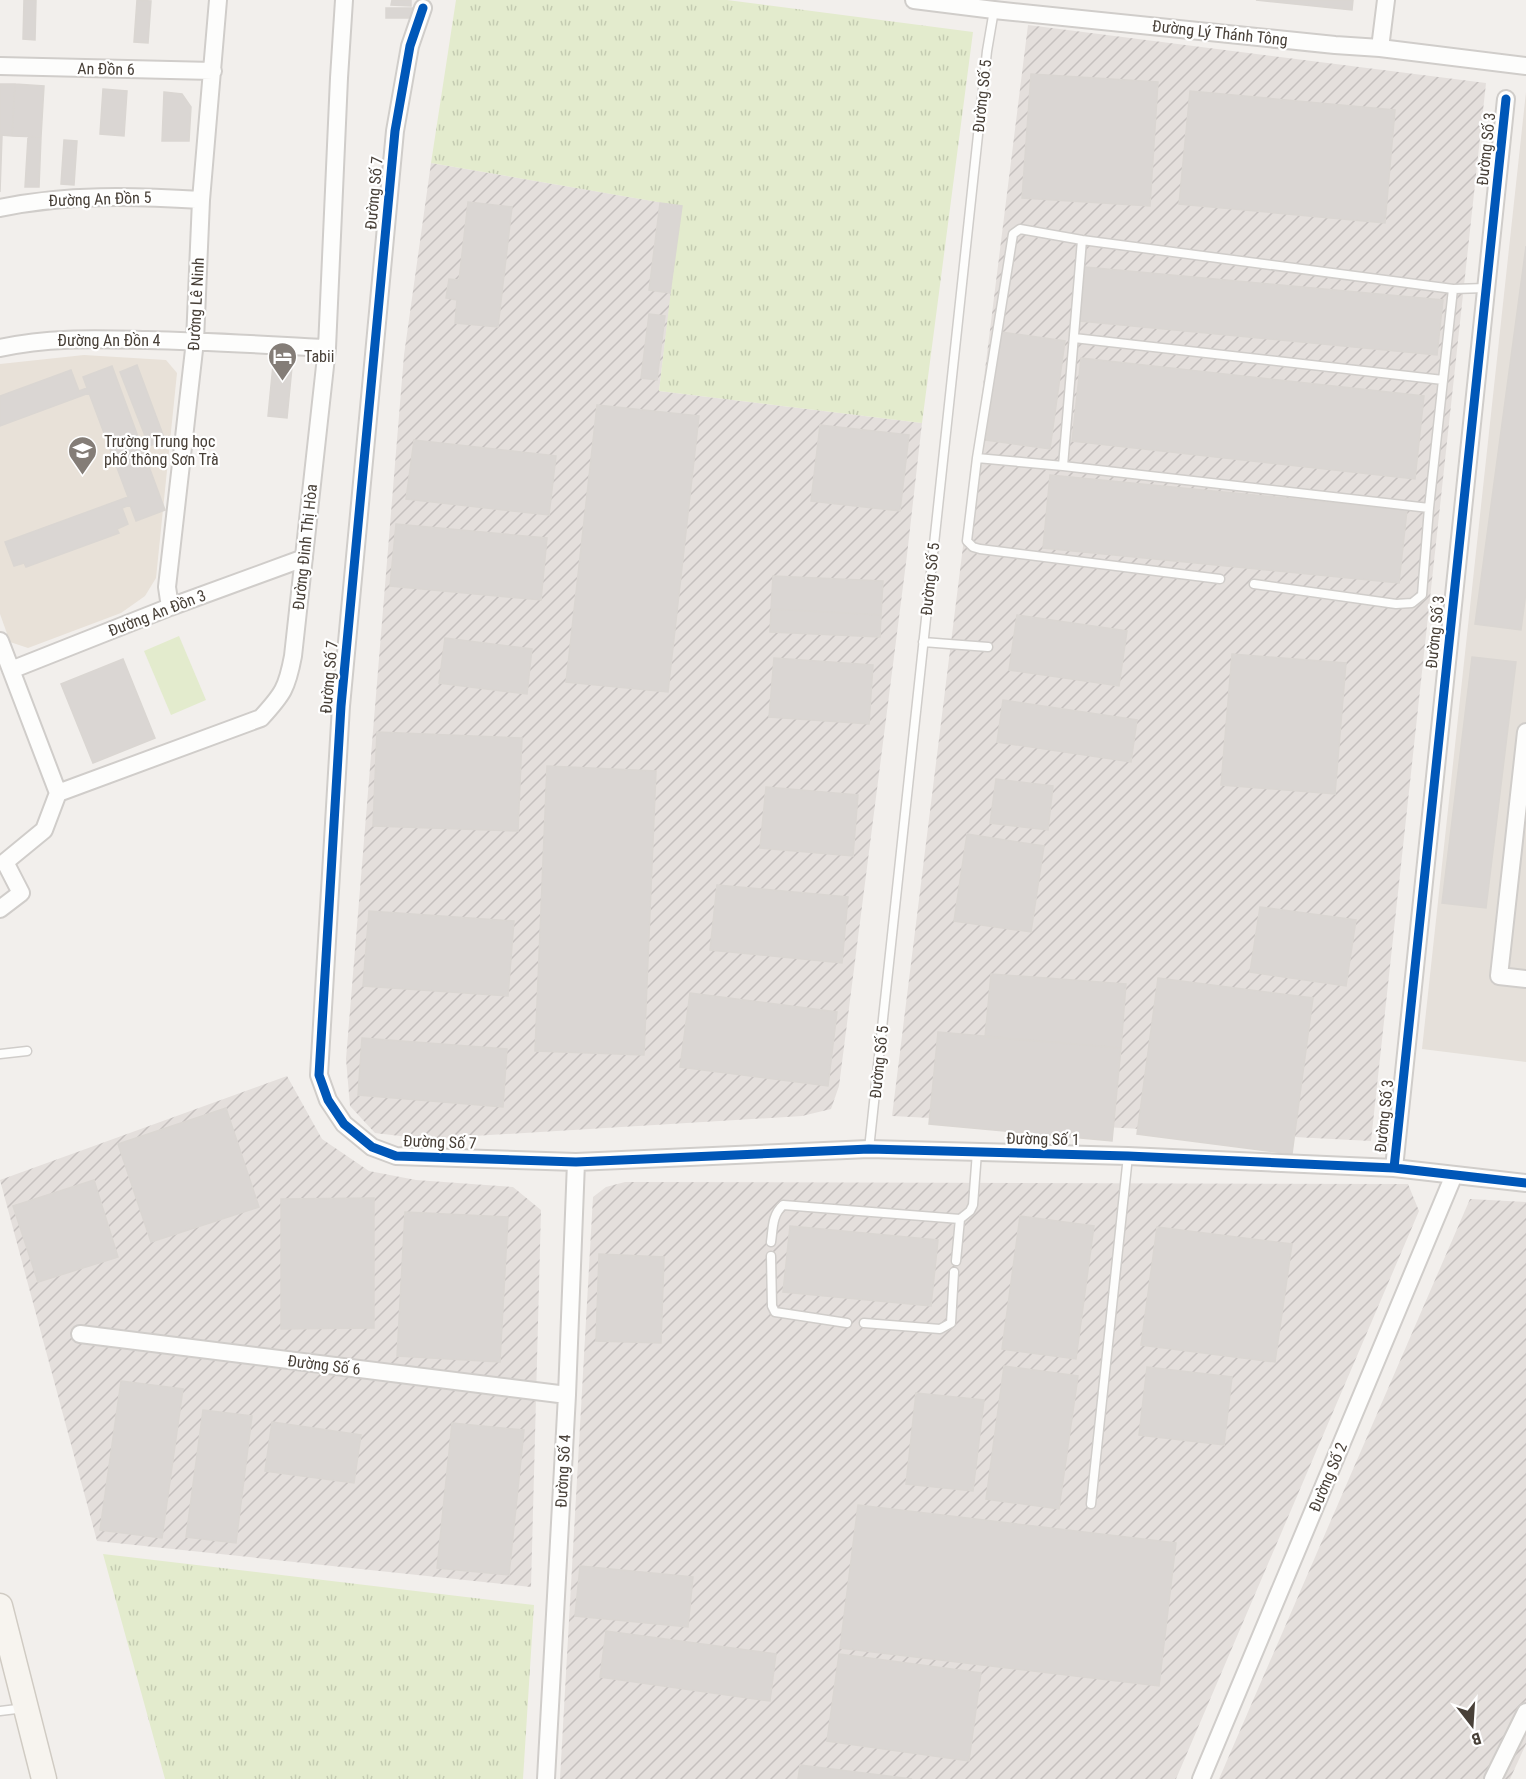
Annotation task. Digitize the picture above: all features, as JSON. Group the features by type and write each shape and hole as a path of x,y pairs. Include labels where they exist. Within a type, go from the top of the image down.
{"street":[{"name":"Đường Lê Ninh","path":"170,607 167,587 195,341 201,200 218,0"},
{"name":"Đường Đinh Thị Hòa","path":"58,793 261,718 277,701 287,684 293,656 327,348 344,0"},
{"name":"Đường Lý Thánh Tông","path":"914,0 1380,48 1526,66"},
{"path":"1380,48 1386,0"},
{"name":"Đường Số 7","path":"423,8 410,46 395,131 341,706 319,1075 328,1100 344,1124 372,1147 396,1156 558,1162"},
{"name":"An Đồn 6","path":"0,66 213,71"},
{"name":"Đường Số 3","path":"1394,1168 1506,99"},
{"name":"Đường An Đồn 5","path":"0,208 72,198 127,197 201,200"},
{"name":"Đường An Đồn 4","path":"0,348 46,340 85,338 327,348"},
{"name":"Đường An Đồn 3","path":"11,670 170,607 304,558"},
{"path":"0,641 58,793 44,830 2,858 21,893 0,909"},
{"path":"1526,732 1499,976 1526,979"},
{"name":"Đường Số 1","path":"558,1162 869,1149 1128,1156 1394,1168 1526,1183"},
{"name":"Đường Số 4","path":"546,1779 567,1395 576,1162"},
{"name":"Đường Số 2","path":"1201,1779 1454,1175"},
{"name":"Đường Số 6","path":"80,1334 567,1395"},
{"path":"0,1606 44,1779"},
{"path":"1493,1779 1526,1712"}],"lane":[{"name":"Đường Số 5","path":"869,1149 985,63 994,10"},
{"path":"1220,579 980,549 968,542 977,458 1013,234 1020,229 1082,240 1453,289 1486,288"},
{"path":"1063,466 1082,240"},
{"path":"1254,584 1396,604 1412,603 1422,595 1429,508 1453,289"},
{"path":"1074,338 1443,380"},
{"path":"977,458 1429,508"},
{"path":"923,642 988,647"},
{"path":"0,1054 27,1050"},
{"path":"771,1242 774,1216 783,1206 960,1219 970,1211 973,1205 977,1152"},
{"path":"1091,1504 1128,1156"},
{"path":"956,1261 960,1219"},
{"path":"771,1256 772,1306 775,1312 847,1323"},
{"path":"864,1323 940,1329 946,1327 951,1323 954,1272"},
{"path":"0,1711 26,1708"}],"shaded area":[{"path":"1028,25 1486,83 1371,1141 892,1116"},
{"path":"1526,92 1526,1062 1422,1049"},
{"path":"431,163 682,206 659,391 922,423 839,1086 831,1109 802,1116 425,1139 375,1133 350,1106 346,1059 404,355"},
{"name":"Trường Trung học phổ thông Sơn Trà","path":"84,355 166,360 177,373 156,578 145,596 121,613 28,648 10,642 0,614 0,364"},
{"path":"287,1076 322,1139 369,1171 416,1180 513,1187 541,1210 531,1587 97,1541 0,1180"},
{"path":"625,1182 1408,1184 1419,1211 1176,1779 560,1779 593,1197 606,1187"},
{"path":"1470,1199 1526,1202 1526,1744 1510,1779 1219,1779"}],"green space":[{"path":"456,0 727,0 973,32 922,423 659,391 681,206 431,163"},
{"path":"179,636 206,700 171,715 144,651"},
{"path":"103,1554 534,1605 523,1779 165,1779"}],"building":[{"path":"24,0 36,0 35,40 23,39"},
{"path":"137,0 151,1 148,43 134,42"},
{"path":"392,0 411,0 411,6 391,5"},
{"path":"1256,0 1353,0 1352,10"},
{"path":"386,8 413,8 412,18 386,18"},
{"path":"1031,74 1158,82 1150,206 1022,198"},
{"path":"0,84 15,84 12,136 0,135"},
{"path":"15,84 44,86 41,137 12,136"},
{"path":"103,89 127,91 124,136 100,134"},
{"path":"1190,91 1395,110 1385,223 1179,204"},
{"path":"164,92 182,94 191,107 189,141 162,141"},
{"path":"0,136 2,136 0,192"},
{"path":"28,137 41,137 39,187 25,187"},
{"path":"64,140 77,141 74,185 61,184"},
{"path":"468,202 512,207 498,327 455,323 457,300 446,298 449,279 459,280"},
{"path":"660,203 682,206 670,293 649,290"},
{"path":"1526,246 1526,592 1521,630 1475,624"},
{"path":"1085,267 1443,300 1437,355 1080,321"},
{"path":"649,314 665,316 657,380 641,378"},
{"path":"1001,332 1065,341 1050,449 986,440"},
{"path":"1081,358 1424,396 1415,479 1072,441"},
{"path":"137,365 165,440 149,446 120,372"},
{"path":"273,365 292,367 287,418 268,416"},
{"path":"112,366 165,510 136,521 130,505 122,508 128,524 117,529 119,533 26,567 24,563 14,566 5,542 128,497 89,393 0,426 0,396 71,370 79,391 87,388 83,377"},
{"path":"597,405 699,416 668,692 566,682"},
{"path":"820,425 909,435 900,511 811,501"},
{"path":"414,440 556,456 549,515 406,499"},
{"path":"1050,475 1407,510 1399,583 1043,548"},
{"path":"396,524 547,538 541,600 390,586"},
{"path":"773,576 883,581 881,615 771,609"},
{"path":"771,609 881,615 880,637 770,632"},
{"path":"1017,615 1127,631 1119,686 1009,670"},
{"path":"445,638 532,649 527,694 439,683"},
{"path":"1232,654 1346,663 1335,794 1221,785"},
{"path":"1472,657 1516,662 1486,908 1442,903"},
{"path":"774,658 873,665 869,724 769,717"},
{"path":"123,659 155,738 93,763 61,684"},
{"path":"1003,700 1137,720 1131,762 997,742"},
{"path":"377,732 522,738 518,831 373,826"},
{"path":"547,766 656,771 644,1055 535,1051"},
{"path":"996,779 1053,786 1048,830 990,823"},
{"path":"766,787 858,795 853,856 760,848"},
{"path":"967,834 1044,846 1031,932 954,921"},
{"path":"717,885 848,897 842,963 710,950"},
{"path":"1260,907 1356,920 1346,986 1250,972"},
{"path":"369,911 514,921 508,996 363,986"},
{"path":"991,974 1126,984 1121,1048 985,1037"},
{"path":"1158,978 1313,998 1292,1154 1137,1134"},
{"path":"690,993 837,1012 828,1086 680,1067"},
{"path":"938,1032 1121,1048 1112,1141 929,1124"},
{"path":"362,1038 507,1049 503,1107 358,1095"},
{"path":"226,1108 259,1207 151,1242 118,1144"},
{"path":"94,1180 118,1257 38,1282 13,1206"},
{"path":"374,1198 374,1328 281,1329 281,1199"},
{"path":"405,1212 508,1217 500,1362 397,1356"},
{"path":"1020,1216 1094,1226 1076,1359 1002,1349"},
{"path":"790,1226 938,1240 931,1306 783,1292"},
{"path":"1157,1227 1292,1244 1275,1362 1141,1345"},
{"path":"599,1254 664,1257 661,1343 596,1341"},
{"path":"1004,1366 1078,1376 1059,1509 986,1499"},
{"path":"1147,1367 1232,1377 1224,1445 1139,1435"},
{"path":"121,1381 183,1389 162,1538 100,1530"},
{"path":"916,1393 984,1400 973,1491 906,1484"},
{"path":"203,1410 252,1416 236,1543 186,1537"},
{"path":"272,1422 361,1435 354,1483 265,1471"},
{"path":"452,1423 524,1430 509,1575 437,1568"},
{"path":"858,1505 1176,1543 1159,1686 840,1648"},
{"path":"580,1566 693,1577 688,1627 575,1616"},
{"path":"606,1631 776,1654 770,1701 600,1677"},
{"path":"839,1654 981,1673 969,1761 827,1741"},
{"path":"800,1765 912,1779 798,1779"}],"cycle path":[{"path":"423,8 410,46 395,131 341,706 319,1075 328,1100 344,1124 372,1147 396,1156 576,1162 869,1149 1128,1156 1394,1168 1526,1183"},
{"path":"1394,1168 1506,99"}],"place":[{"name":"Tabii","path":"283,382"},
{"name":"Trường Trung học phổ thông Sơn Trà","path":"83,476"}]}
